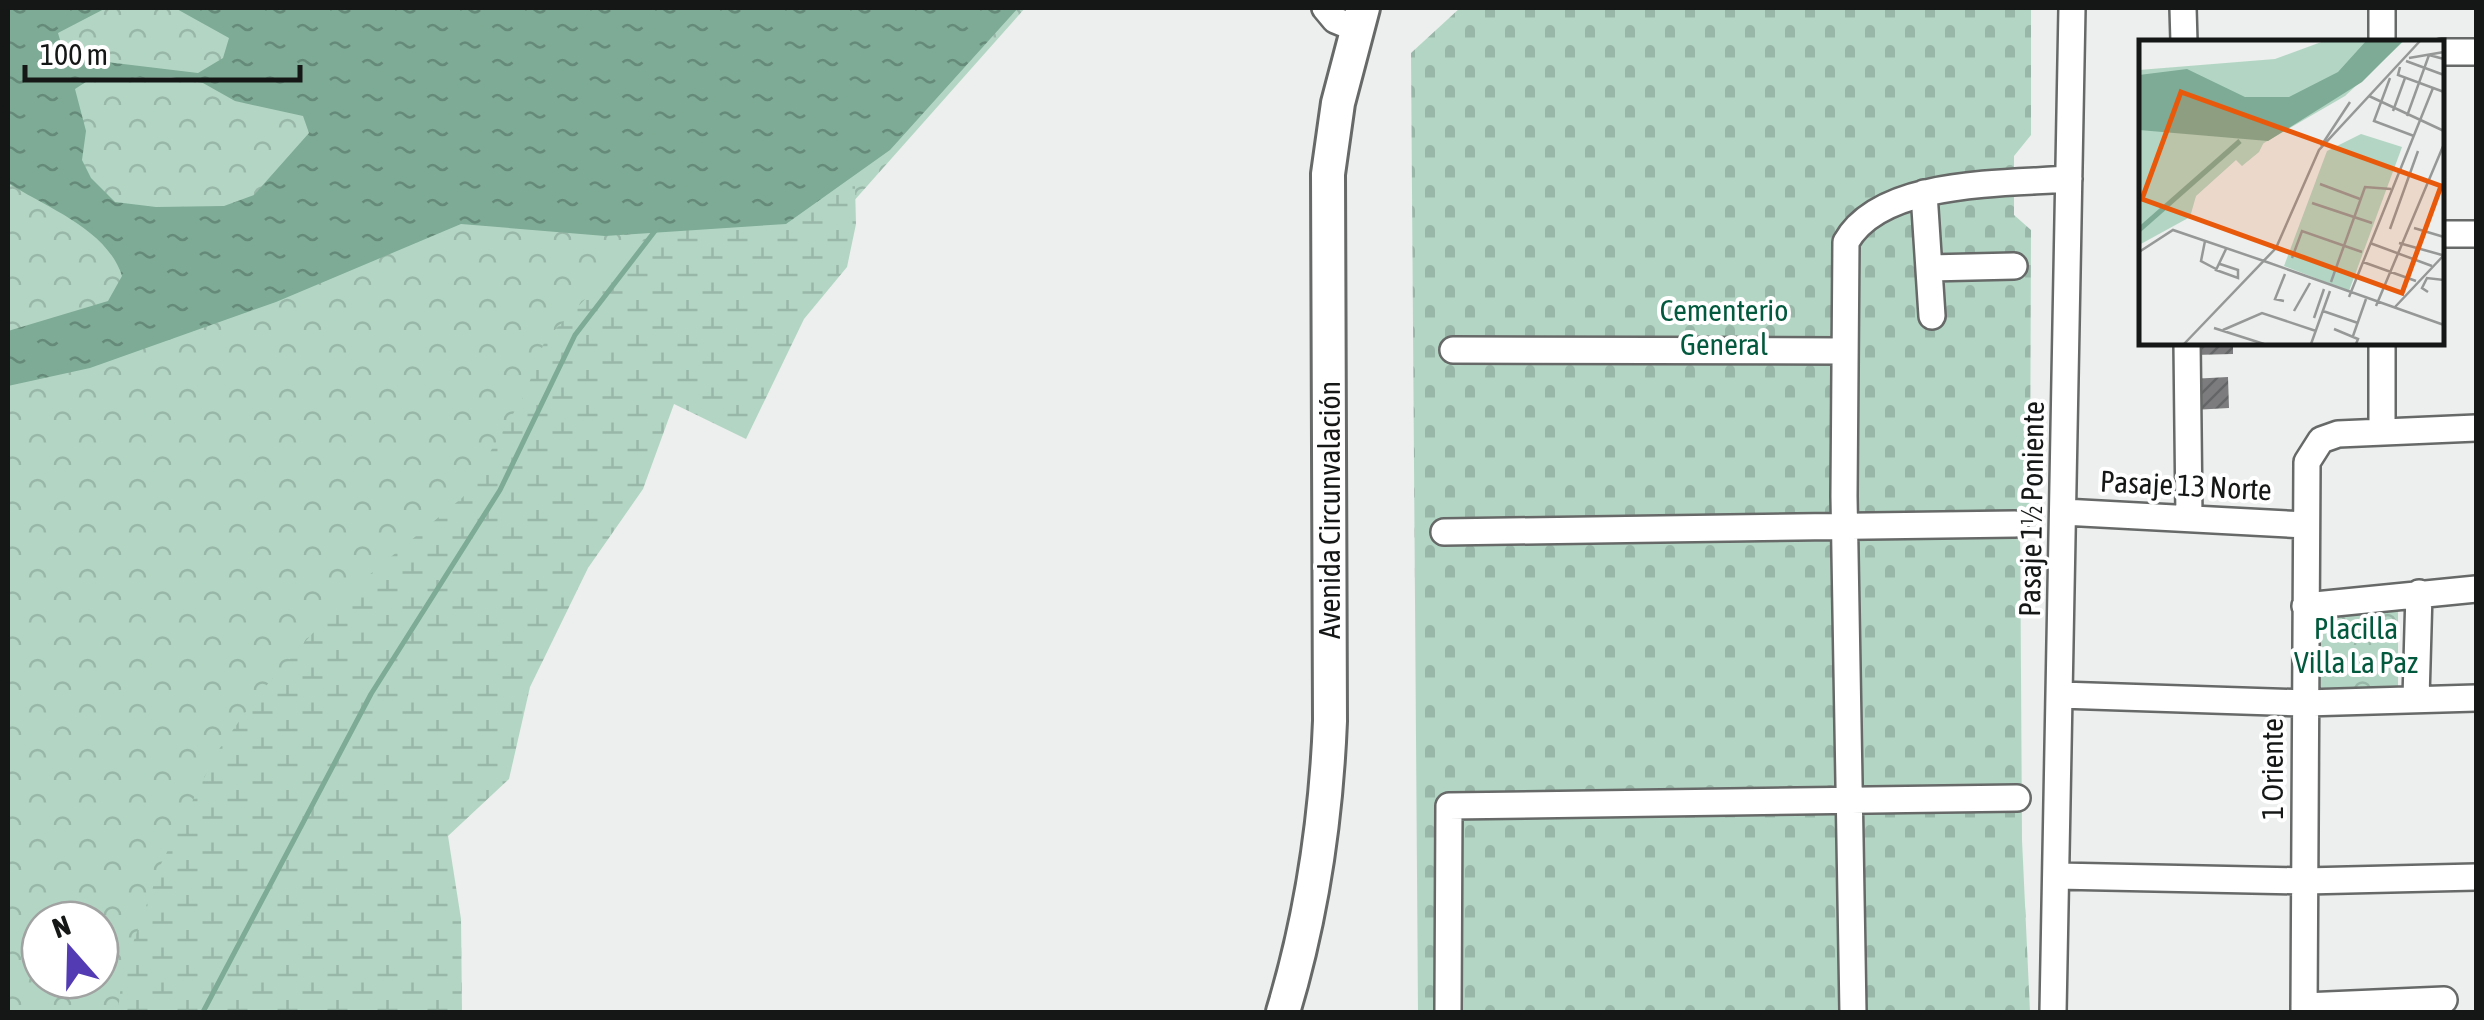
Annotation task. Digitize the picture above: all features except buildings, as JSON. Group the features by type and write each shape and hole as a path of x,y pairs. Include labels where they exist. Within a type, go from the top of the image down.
{"main road":[{"name":"Avenida Circunvalación","path":"1282,1012 1314,892 1325,806 1330,720 1328,174 1338,103 1360,18"}],"street":[{"path":"1326,8 1335,20 1360,18"},
{"name":"Pasaje 1½ Poniente","path":"2053,1012 2072,8"},
{"path":"2184,8 2184,40"},
{"path":"2382,8 2382,40"},
{"path":"2444,52 2476,52"},
{"path":"1853,1012 1843,351 1846,242 1872,216 1924,194 2070,180"},
{"path":"1924,194 1932,316"},
{"path":"2444,234 2476,234"},
{"path":"1928,268 2014,266"},
{"path":"2187,345 2189,516"},
{"path":"2382,345 2382,431 2476,428"},
{"path":"1454,350 1843,351"},
{"name":"1 Oriente","path":"2304,1009 2307,462 2315,446 2338,434 2382,431"},
{"name":"Pasaje 13 Norte","path":"2063,512 2305,524"},
{"path":"1444,532 2014,524"},
{"path":"2305,606 2476,589"},
{"path":"2416,698 2418,593"},
{"path":"2060,695 2305,703 2476,698"},
{"path":"1448,1012 1449,806 2017,798"},
{"path":"2057,876 2304,881 2476,877"},
{"path":"2304,1009 2444,1000"}],"green space":[{"path":"8,8 1025,8 568,523 238,1012 8,1012"},
{"name":"Cementerio General","path":"1460,8 2031,8 2031,135 2014,156 2014,215 2031,230 2030,508 2020,510 2022,840 2030,1012 1418,1012 1411,53"},
{"path":"854,149 856,224 847,267 804,319 746,439 674,404 643,489 588,568 530,687 509,779 448,836 461,919 462,1012 118,1012 122,974 161,864 217,752 258,695 351,590 463,497 525,394 545,340 644,239 781,153"},
{"name":"Placilla Villa La Paz","path":"2398,601 2398,687 2316,689 2314,604"}],"water":[{"path":"8,8 106,8 58,33 65,57 198,73 223,58 229,38 175,8 1018,8 890,150 786,224 605,236 461,224 276,302 90,368 8,386 8,331 108,301 122,276 103,245 90,233 8,183","holes":["171,77 203,83 235,101 303,116 309,133 254,195 224,206 156,207 115,202 91,178 82,160 86,131 75,89 92,78"]}],"waterway":[{"path":"203,1012 371,694 500,490 575,335 658,227"}]}
